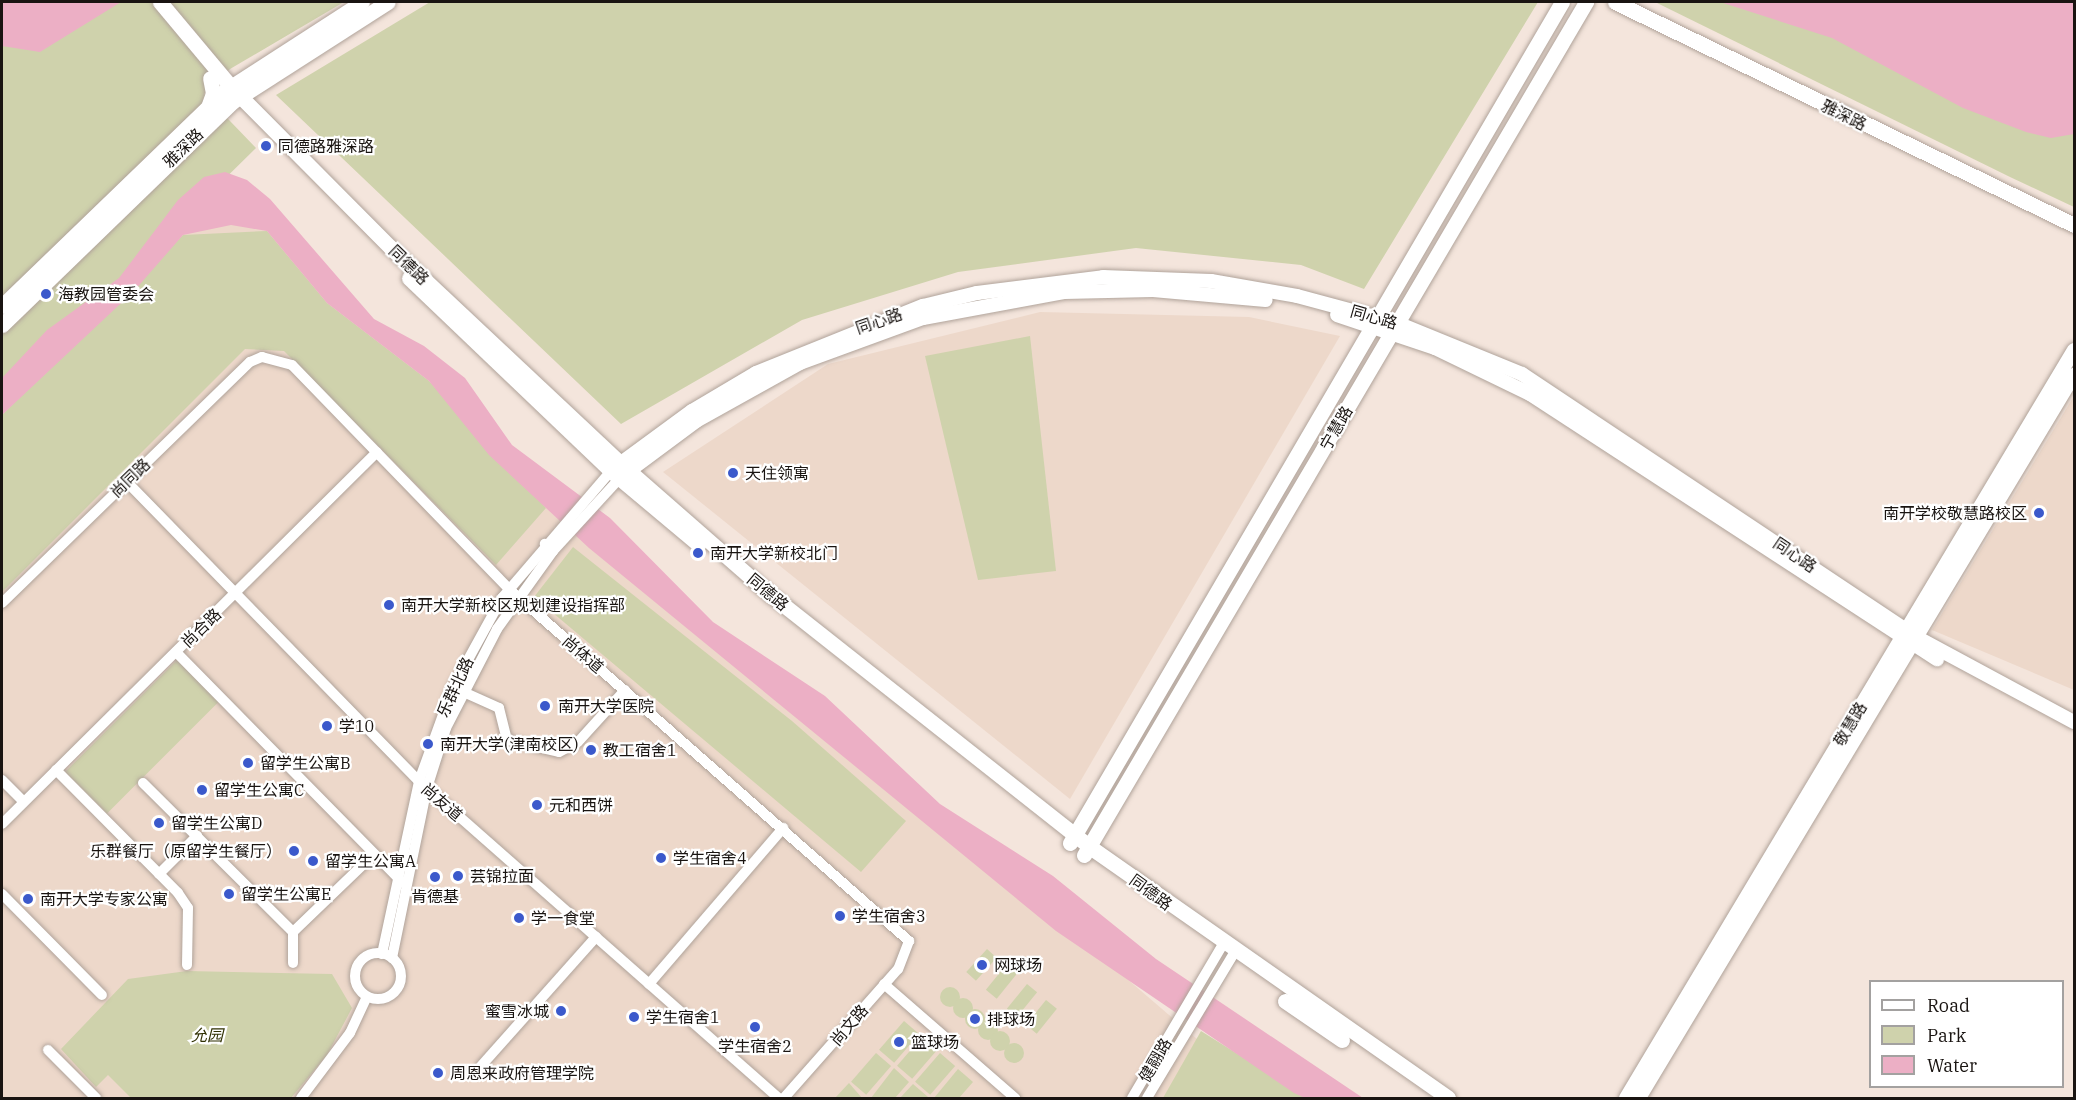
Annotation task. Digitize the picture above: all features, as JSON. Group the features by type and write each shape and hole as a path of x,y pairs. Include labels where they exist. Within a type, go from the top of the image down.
{"main road":[{"name":"同德路","path":"152,2 230,94 620,471 1072,840 1226,953 1431,1098"},
{"path":"210,114 230,94 362,2"},
{"path":"230,94 388,2"},
{"name":"宁慧路","path":"1072,840 1377,322 1562,2"},
{"name":"宁慧路","path":"1087,851 1586,2"},
{"name":"雅深路","path":"1616,2 2074,225"},
{"name":"雅深路","path":"1635,2 2074,218"},
{"path":"210,114 213,73"},
{"name":"雅深路","path":"2,306 210,114"},
{"name":"雅深路","path":"2,325 210,114"},
{"name":"同德路","path":"1226,953 1448,1098"}],"street":[{"name":"同心路","path":"620,471 756,373 857,328 977,293 1103,277 1211,281 1395,327 1482,369 1574,421 1908,638 2074,729"},
{"name":"敬慧路","path":"1639,1098 2074,350"},
{"name":"尚体道","path":"262,357 292,365 514,593 904,933 909,948"},
{"name":"尚同路","path":"2,603 127,482 262,357"},
{"name":"敬慧路","path":"1626,1098 1908,638 2074,375"},
{"name":"尚合路","path":"2,824 377,452"},
{"name":"乐群北路","path":"387,956 399,880 423,785 458,690 514,593 549,548 620,471"},
{"name":"尚友道","path":"127,482 423,785 779,1098"},
{"name":"同心路","path":"1908,638 2074,722"},
{"path":"176,652 408,889"},
{"path":"458,690 500,708 507,740 559,752 578,742 625,690"},
{"path":"56,770 159,874 188,908 187,966"},
{"path":"2,780 23,801"},
{"path":"143,783 293,932 293,963"},
{"name":"乐群北路","path":"387,956 408,889 423,785"},
{"path":"649,984 783,828"},
{"path":"159,874 196,837"},
{"path":"293,932 374,854"},
{"path":"2,894 102,995"},
{"path":"481,1066 596,937"},
{"name":"尚文路","path":"784,1098 884,984 909,948"},
{"name":"健翮路","path":"1132,1098 1202,982 1226,953"},
{"name":"健翮路","path":"1147,1098 1212,989 1226,953"},
{"path":"369,955 387,956 401,977 396,990 380,999 367,997 356,982 356,969 369,955"},
{"path":"884,984 1015,1098"},
{"path":"301,1098 350,1033 367,997"},
{"path":"48,1050 96,1098"}],"shaded area":[{"name":"南开大学(津南校区)","path":"230,188 511,450 1197,1039 1290,1098 2,1098 2,401"},
{"path":"1040,312 1249,317 1340,336 1070,799 663,472 828,364"},
{"name":"南开学校敬慧路校区","path":"2074,396 2074,690 1932,630"}],"green space":[{"path":"2,2 344,2 230,69 204,94 256,148 2,398"},
{"path":"430,2 1538,2 1364,289 1301,265 1136,248 958,272 802,320 621,424 276,95"},
{"path":"1655,2 2074,2 2074,207 2010,177"},
{"path":"267,231 327,303 429,381 546,508 496,565 284,351 245,349 2,592 2,415 183,235"},
{"path":"1030,336 1056,571 978,580 925,356"},
{"path":"573,547 792,721 906,821 861,872 534,597"},
{"path":"177,660 219,702 107,813 65,772"},
{"name":"网球场","path":"987,949 997,958 976,981 966,972"},
{"name":"网球场","path":"1006,965 1017,974 997,999 986,990"},
{"name":"允园","path":"187,971 332,974 352,1008 327,1055 291,1098 131,1098 108,1075 96,1087 61,1049 128,979"},
{"name":"网球场","path":"1027,984 1037,992 1017,1017 1007,1009"},
{"name":"排球场","path":"950,987 957,990 960,997 957,1004 950,1007 943,1004 940,997 943,990"},
{"name":"排球场","path":"963,998 970,1001 973,1008 970,1015 963,1018 956,1015 953,1008 956,1001"},
{"name":"网球场","path":"1046,1000 1057,1009 1037,1034 1026,1025"},
{"name":"排球场","path":"975,1009 982,1012 985,1019 982,1026 975,1029 968,1026 965,1019 968,1012"},
{"name":"排球场","path":"988,1020 995,1023 998,1030 995,1037 988,1040 981,1037 978,1030 981,1023"},
{"name":"篮球场","path":"904,1021 919,1034 894,1063 879,1050"},
{"name":"排球场","path":"1000,1031 1007,1034 1010,1041 1007,1048 1000,1051 993,1048 990,1041 993,1034"},
{"path":"1201,1031 1308,1098 1163,1098"},
{"name":"篮球场","path":"922,1037 937,1050 912,1079 897,1066"},
{"name":"排球场","path":"1014,1043 1021,1046 1024,1053 1021,1060 1014,1063 1007,1060 1004,1053 1007,1046"},
{"name":"篮球场","path":"876,1053 891,1066 866,1095 851,1082"},
{"name":"篮球场","path":"940,1053 955,1066 930,1095 915,1082"},
{"name":"篮球场","path":"894,1068 909,1082 895,1098 871,1098"},
{"name":"篮球场","path":"958,1069 973,1082 959,1098 934,1098"},
{"path":"849,1083 862,1098 835,1098"},
{"name":"篮球场","path":"913,1084 928,1097 900,1098"}],"water":[{"path":"2,2 121,2 40,52 2,46"},
{"path":"1720,2 2074,2 2074,134 2051,138 2026,132 1963,108 1832,38"},
{"path":"225,172 247,180 270,199 374,319 424,346 465,378 512,445 610,518 713,622 825,696 940,804 1053,876 1156,959 1363,1098 1305,1098 1294,1093 1056,931 589,548 489,455 429,381 327,303 267,231 231,225 183,235 134,291 2,415 2,378 47,330 119,278 178,200 204,177"}],"place":[{"name":"同德路雅深路","path":"266,146"},
{"name":"海教园管委会","path":"46,294"},
{"name":"天住领寓","path":"733,473"},
{"name":"南开学校敬慧路校区","path":"2039,513"},
{"name":"南开大学新校北门","path":"698,553"},
{"name":"南开大学新校区规划建设指挥部","path":"389,605"},
{"name":"南开大学医院","path":"545,706"},
{"name":"学10","path":"327,726"},
{"name":"南开大学(津南校区)","path":"428,744"},
{"name":"教工宿舍1","path":"591,750"},
{"name":"留学生公寓B","path":"248,763"},
{"name":"留学生公寓C","path":"202,790"},
{"name":"元和西饼","path":"537,805"},
{"name":"留学生公寓D","path":"159,823"},
{"name":"乐群餐厅（原留学生餐厅）","path":"294,851"},
{"name":"学生宿舍4","path":"661,858"},
{"name":"留学生公寓A","path":"313,861"},
{"name":"芸锦拉面","path":"458,876"},
{"name":"肯德基","path":"435,877"},
{"name":"留学生公寓E","path":"229,894"},
{"name":"南开大学专家公寓","path":"28,899"},
{"name":"学生宿舍3","path":"840,916"},
{"name":"学一食堂","path":"519,918"},
{"name":"网球场","path":"982,965"},
{"name":"蜜雪冰城","path":"561,1011"},
{"name":"学生宿舍1","path":"634,1017"},
{"name":"排球场","path":"975,1019"},
{"name":"学生宿舍2","path":"755,1027"},
{"name":"篮球场","path":"899,1042"},
{"name":"周恩来政府管理学院","path":"438,1073"}]}
